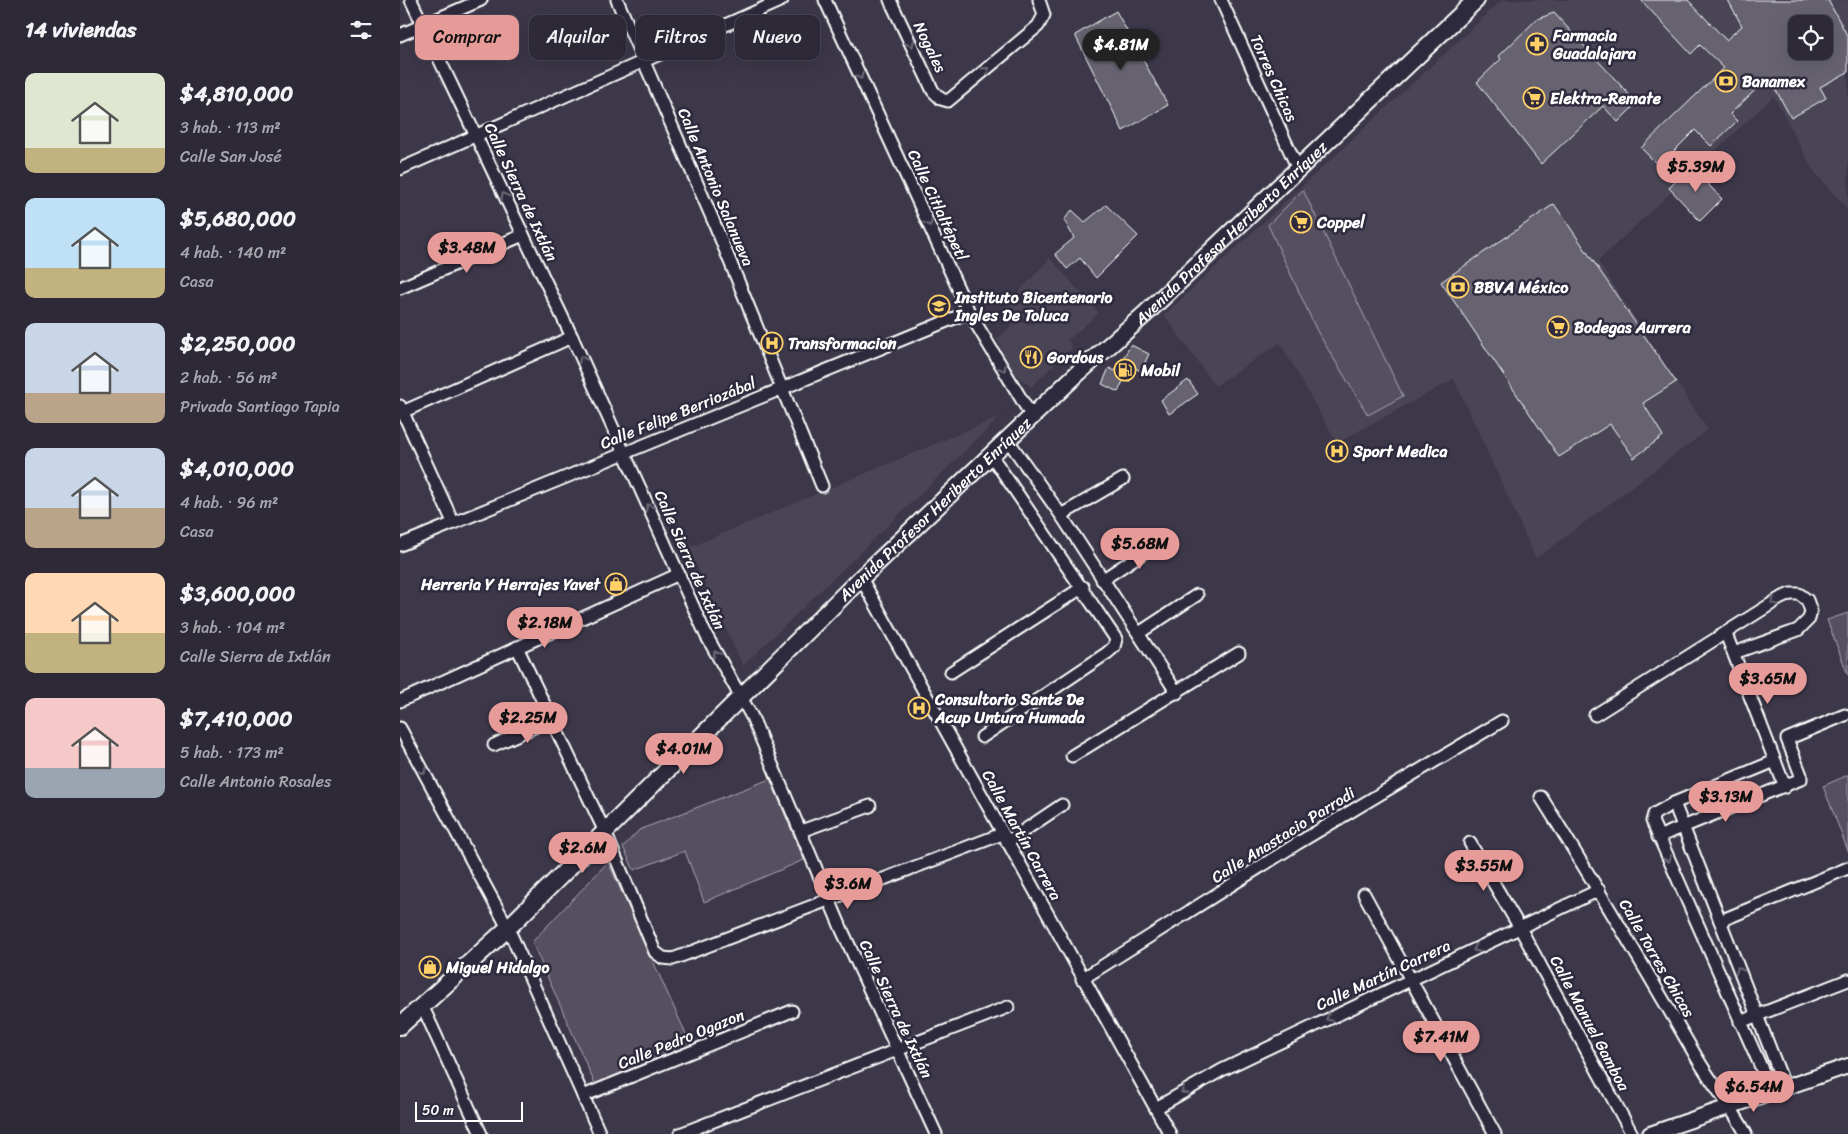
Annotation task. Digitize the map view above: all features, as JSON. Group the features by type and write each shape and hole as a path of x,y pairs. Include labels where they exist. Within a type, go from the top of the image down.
{"main road":[{"name":"Avenida Profesor Heriberto Enríquez","path":"400,1026 508,928 861,578 1007,439 1150,309 1476,0"}],"street":[{"name":"Calle Sierra de Ixtlán","path":"411,0 418,15"},
{"path":"446,15 481,0"},
{"name":"Calle Antonio Salanueva","path":"617,0 646,62 822,486"},
{"path":"400,169 646,62 782,0"},
{"name":"Calle Citlaltépetl","path":"825,0 969,312 1032,417"},
{"name":"Nogales","path":"890,0 933,91 941,99 948,100 1043,20 1044,12 1039,0"},
{"name":"Torres Chicas","path":"1221,0 1298,169"},
{"path":"400,35 415,28"},
{"name":"Calle Sierra de Ixtlán","path":"440,60 572,337 706,635 741,696 764,744 829,898 936,1134"},
{"path":"400,288 523,235"},
{"name":"Calle Felipe Berriozábal","path":"400,545 969,312"},
{"path":"454,522 401,410 572,337"},
{"path":"1007,439 1061,516 1177,693"},
{"path":"982,737 1107,653 1114,647 1116,639 1114,633 1083,587 991,455"},
{"path":"1061,516 1123,479"},
{"path":"1102,580 1164,539"},
{"path":"400,701 679,574"},
{"name":"Calle Martín Carrera","path":"861,578 1082,979 1170,1134"},
{"path":"951,672 1083,587"},
{"path":"1596,715 1790,594 1799,594 1809,604 1811,611 1804,626 1790,634 1734,653"},
{"path":"1139,634 1197,595"},
{"path":"1726,634 1785,787"},
{"path":"517,647 605,832 656,952 668,959 829,898 1004,838 1062,805"},
{"path":"1072,756 1239,653"},
{"path":"1770,748 1845,715"},
{"path":"494,745 552,719"},
{"name":"Calle Anastacio Parrodi","path":"1082,979 1298,843 1502,722"},
{"path":"400,728 508,928 600,1134"},
{"path":"1658,837 1785,787 1802,778 1787,739"},
{"path":"1775,761 1658,811 1653,817 1652,824 1740,1022 1778,1090"},
{"name":"Calle Torres Chicas","path":"1540,798 1599,890 1699,1061 1730,1106 1746,1134"},
{"path":"1674,803 1757,1015 1778,1090"},
{"path":"801,832 870,806"},
{"name":"Calle Manuel Gamboa","path":"1470,843 1520,928 1632,1134"},
{"path":"1720,921 1848,868"},
{"name":"Calle Martín Carrera","path":"1156,1108 1222,1070 1599,890"},
{"path":"1364,894 1409,980 1495,1134"},
{"path":"1740,1022 1848,980"},
{"path":"422,1005 481,1134"},
{"path":"680,1134 1008,1007"},
{"name":"Calle Pedro Ogazon","path":"583,1096 792,1011"},
{"path":"1650,1134 1848,1066"}],"shaded area":[{"path":"1502,0 1848,0 1848,210 1812,169 1774,96 1598,261 1708,430 1536,559 1454,379 1337,443 1280,343 1215,386 1164,315"},
{"path":"1303,190 1403,396 1368,415 1317,331 1268,225"},
{"path":"1050,258 1099,313 1068,340 1072,348 1031,387 1011,371 997,339 1015,322 1035,324 1004,308"},
{"path":"1001,416 743,666 688,548"},
{"path":"1848,613 1848,675 1827,620"},
{"path":"1848,775 1848,851 1823,786"},
{"path":"770,779 804,860 704,902 685,851 634,870 623,847 639,830"},
{"path":"608,862 691,1045 595,1084 532,942"}],"building":[{"path":"1641,0 1688,0 1726,40 1742,26 1728,0 1828,0 1848,37 1848,72 1820,87 1826,98 1791,118 1769,77 1730,114 1737,121 1711,146 1695,130 1659,166 1641,148 1724,68 1700,45 1691,54"},
{"path":"1116,11 1168,105 1123,131 1075,35"},
{"path":"1554,13 1637,103 1618,122 1603,106 1541,164 1477,82 1501,59 1499,56 1537,19"},
{"path":"1691,166 1722,199 1700,221 1669,188"},
{"path":"1554,204 1676,382 1643,403 1663,436 1634,458 1610,424 1559,457 1441,282"},
{"path":"1106,205 1138,236 1096,278 1080,258 1067,269 1055,254 1074,238 1064,220 1072,210 1085,222"},
{"name":"Mobil","path":"1131,345 1149,354 1141,371 1135,368 1129,382 1124,379 1118,392 1102,384 1109,368 1115,371"},
{"path":"1188,380 1198,394 1169,414 1161,400"}],"place":[{"name":"Farmacia Guadalajara","path":"1537,44"},
{"name":"Banamex","path":"1726,81"},
{"name":"Elektra-Remate","path":"1534,98"},
{"name":"Coppel","path":"1301,222"},
{"name":"BBVA México","path":"1458,287"},
{"name":"Instituto Bicentenario Ingles De Toluca","path":"939,306"},
{"name":"Bodegas Aurrera","path":"1558,327"},
{"name":"Transformacion","path":"772,343"},
{"name":"Gordous","path":"1031,357"},
{"name":"Mobil","path":"1125,370"},
{"name":"Sport Medica","path":"1337,451"},
{"name":"Herreria Y Herrajes Yavet","path":"616,584"},
{"name":"Consultorio Sante De Acup Untura Humada","path":"919,708"},
{"name":"Miguel Hidalgo","path":"430,967"}]}
